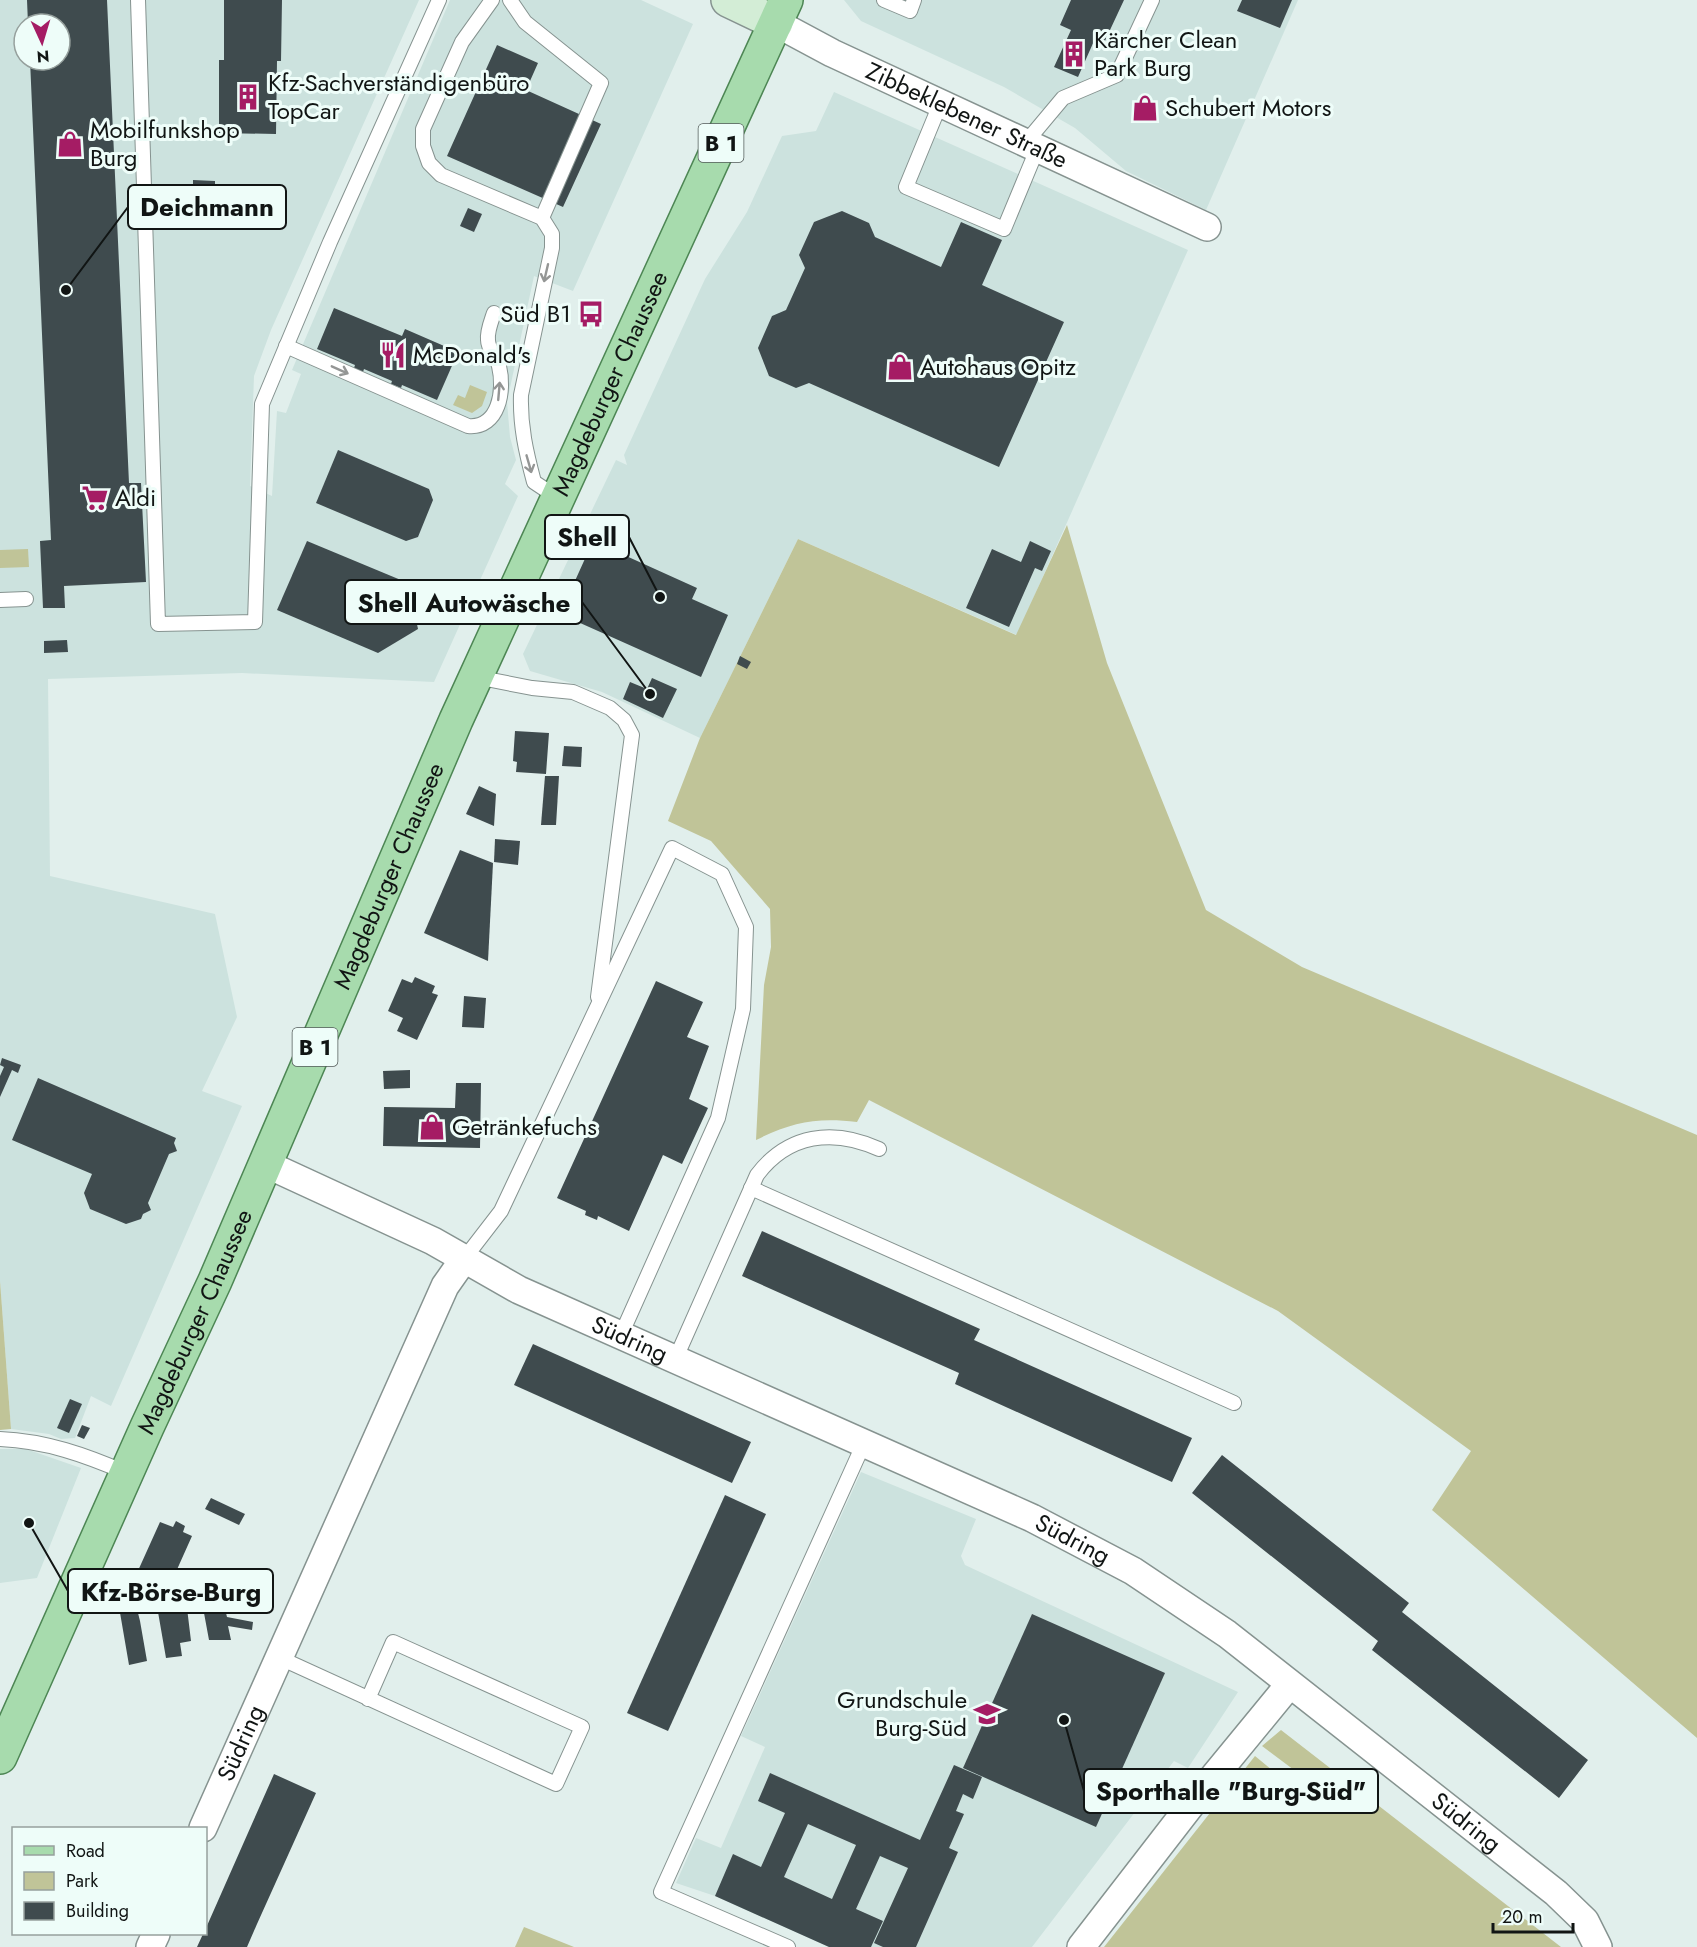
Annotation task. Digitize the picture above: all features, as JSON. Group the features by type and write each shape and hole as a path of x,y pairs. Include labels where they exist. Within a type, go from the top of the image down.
{"main road":[{"name":"Magdeburger Chaussee","path":"0,1757 266,1164 376,903 476,676 781,12"}],"street":[{"name":"Zibbeklebener Straße","path":"728,0 781,12 832,53 1033,144 1207,227"},
{"name":"Südring","path":"266,1164 433,1241 519,1290 1032,1518 1133,1571 1227,1634 1556,1893 1585,1921 1598,1947"},
{"name":"Südring","path":"202,1827 445,1286 464,1259"},
{"path":"1081,1947 1197,1797 1289,1684"}],"lane":[{"path":"138,0 158,624 255,622 262,404 439,0"},
{"path":"492,0 462,42 423,129 423,146 429,164 441,174 542,218 552,234 552,248 523,384 520,415 521,434 534,482 558,498"},
{"path":"510,0 525,22 602,83 542,218"},
{"path":"884,0 909,11 914,0"},
{"path":"941,102 906,187 1004,229 1033,144 1063,98 1117,75 1152,0"},
{"path":"286,346 468,426 481,425 495,416 497,407 499,366 487,338 494,313"},
{"path":"0,600 26,599"},
{"path":"476,676 532,688 573,692 610,708 624,720 632,735 596,1010"},
{"path":"464,1259 501,1211 672,848 722,874 746,927 743,1009 718,1118 621,1335"},
{"path":"675,1360 751,1188 769,1159 784,1148 802,1142 840,1136 856,1139 879,1149"},
{"path":"751,1188 1234,1403"},
{"path":"0,1439 56,1446 127,1473"},
{"path":"788,1947 661,1892 864,1443"},
{"path":"280,1658 368,1699 556,1784 582,1727 393,1642 368,1699"}],"shaded area":[{"path":"0,0 419,0 271,330 254,376 250,486 272,496 277,411 286,413 301,374 292,370 450,0 641,0 693,24 573,291 534,276 507,402 510,437 516,460 505,484 518,496 434,682 242,673 48,679 50,876 215,914 237,1017 202,1091 242,1106 111,1406 91,1396 75,1438 61,1439 49,1434 11,1429 0,1281"},
{"name":"Schubert Motors","path":"844,0 1298,0 1206,210 1126,171 1075,128 1004,87 861,21"},
{"name":"Autohaus Opitz","path":"834,92 1188,250 1017,635 798,539 700,738 602,692 530,671 523,654 616,460 627,465 624,455 705,279 747,212 782,136 816,131"},
{"path":"0,1449 26,1449 81,1468 37,1578 0,1583"},
{"name":"Grundschule Burg-Süd","path":"861,1472 976,1519 961,1556 965,1565 1238,1692 1188,1768 1174,1761 1032,1947 829,1947 715,1896 676,1883 696,1838 721,1848 765,1747 741,1736"}],"green space":[{"path":"470,385 487,392 482,406 472,413 453,405 458,395 465,398"},
{"path":"1067,525 1107,663 1206,910 1302,967 1697,1135 1697,1738 1432,1510 1471,1451 1278,1311 869,1100 857,1122 829,1120 805,1122 756,1140 764,985 771,947 770,909 711,841 668,821 700,738 798,539 1016,635"},
{"path":"28,549 29,567 0,568 0,550"},
{"path":"0,1281 11,1429 0,1430"},
{"path":"1281,1730 1561,1947 1104,1947 1255,1756 1284,1780 1289,1780 1294,1770 1262,1746"},
{"path":"524,1927 574,1947 515,1947"}],"building":[{"path":"27,0 107,0 129,483 141,483 146,582 64,586 65,608 43,608 40,541 51,540 31,72 72,72 72,12 28,12"},
{"name":"Kfz-Sachverständigenbüro TopCar","path":"224,0 282,0 281,61 277,61 276,134 219,133 219,60 224,60"},
{"path":"1071,0 1124,0 1103,45 1094,41 1078,77 1054,67 1071,30 1060,25"},
{"path":"1242,0 1292,0 1280,28 1237,11"},
{"path":"497,45 538,63 526,90 601,124 563,207 447,156"},
{"path":"193,180 215,181 215,204 193,203"},
{"path":"468,208 482,214 474,232 460,226"},
{"path":"842,211 869,223 875,237 941,267 961,222 1002,240 982,285 1064,322 999,467 809,383 796,388 769,376 758,348 772,316 786,310 805,268 799,255 814,222"},
{"name":"McDonald's","path":"334,308 402,336 405,329 458,352 437,400 402,385 401,388 391,384 392,381 364,369 363,372 354,368 355,365 317,349"},
{"path":"338,450 429,489 433,500 418,537 406,541 316,503"},
{"path":"307,541 408,583 418,629 378,653 277,610"},
{"path":"593,541 697,588 692,599 728,615 701,677 560,614"},
{"path":"1030,541 1051,551 1042,571 1035,568 1009,627 966,608 992,549 1021,562"},
{"path":"67,640 68,652 44,653 44,641"},
{"path":"740,656 751,662 747,669 737,664"},
{"path":"652,678 677,689 663,718 623,699 630,682 647,689"},
{"path":"515,731 549,733 546,774 516,772 517,762 513,761"},
{"path":"564,746 582,747 581,767 562,766"},
{"path":"545,776 559,776 556,825 541,825"},
{"path":"479,786 496,794 494,826 466,814"},
{"path":"495,839 520,841 518,865 494,862"},
{"path":"460,850 493,863 488,961 424,933"},
{"path":"415,977 435,986 432,993 438,995 417,1040 397,1031 403,1018 388,1011 402,979 412,983"},
{"path":"656,981 703,1002 687,1037 709,1046 689,1099 708,1108 682,1164 663,1155 629,1231 598,1216 597,1220 585,1215 586,1211 557,1198"},
{"path":"464,996 486,998 484,1028 462,1027"},
{"path":"2,1058 21,1065 18,1073 12,1070 0,1097 0,1076 4,1067 0,1065"},
{"path":"410,1070 410,1088 384,1089 383,1071"},
{"path":"38,1078 176,1138 174,1143 177,1151 169,1154 148,1203 151,1210 143,1214 141,1219 126,1224 90,1209 84,1193 92,1174 12,1140"},
{"name":"Getränkefuchs","path":"456,1083 481,1083 480,1148 383,1146 384,1107 455,1108"},
{"path":"762,1231 980,1329 974,1340 1192,1438 1172,1482 955,1384 959,1373 742,1276"},
{"path":"533,1344 751,1442 732,1483 514,1385"},
{"path":"70,1399 82,1404 69,1433 57,1428"},
{"path":"82,1425 90,1428 84,1439 77,1436"},
{"path":"1222,1455 1409,1603 1402,1612 1588,1760 1559,1798 1372,1650 1378,1641 1192,1493"},
{"path":"725,1495 766,1514 668,1731 627,1713"},
{"path":"211,1498 245,1514 239,1525 205,1509"},
{"path":"176,1521 185,1526 183,1532 192,1536 162,1603 146,1596 148,1591 132,1584 160,1522 173,1527"},
{"path":"130,1599 132,1610 137,1609 147,1661 129,1665 118,1601"},
{"path":"187,1608 191,1641 180,1643 182,1656 166,1658 158,1612"},
{"path":"225,1609 227,1617 253,1622 252,1630 228,1626 231,1640 209,1640 204,1613"},
{"path":"1032,1614 1165,1673 1096,1827 963,1768"},
{"path":"954,1765 982,1777 973,1799 963,1794 956,1811 964,1814 949,1848 958,1852 916,1947 883,1947 874,1943 908,1868 880,1856 856,1909 883,1921 871,1947 829,1947 715,1896 733,1854 761,1867 785,1813 758,1801 770,1773 920,1840","holes":["808,1824 856,1845 832,1899 784,1877"]},
{"path":"274,1774 316,1793 247,1947 197,1947 203,1935 207,1935 207,1926"}],"place":[{"name":"Kärcher Clean Park Burg","path":"1074,54"},
{"name":"Kfz-Sachverständigenbüro TopCar","path":"248,97"},
{"name":"Schubert Motors","path":"1145,108"},
{"name":"Mobilfunkshop Burg","path":"70,144"},
{"name":"Deichmann","path":"66,290"},
{"name":"Süd B1","path":"591,314"},
{"name":"McDonald's","path":"393,355"},
{"name":"Autohaus Opitz","path":"900,367"},
{"name":"Aldi","path":"95,498"},
{"name":"Shell","path":"660,597"},
{"name":"Shell Autowäsche","path":"650,694"},
{"name":"Getränkefuchs","path":"432,1127"},
{"name":"Kfz-Börse-Burg","path":"29,1523"},
{"name":"Grundschule Burg-Süd","path":"987,1714"},
{"name":"Sporthalle \"Burg-Süd\"","path":"1064,1720"}]}
